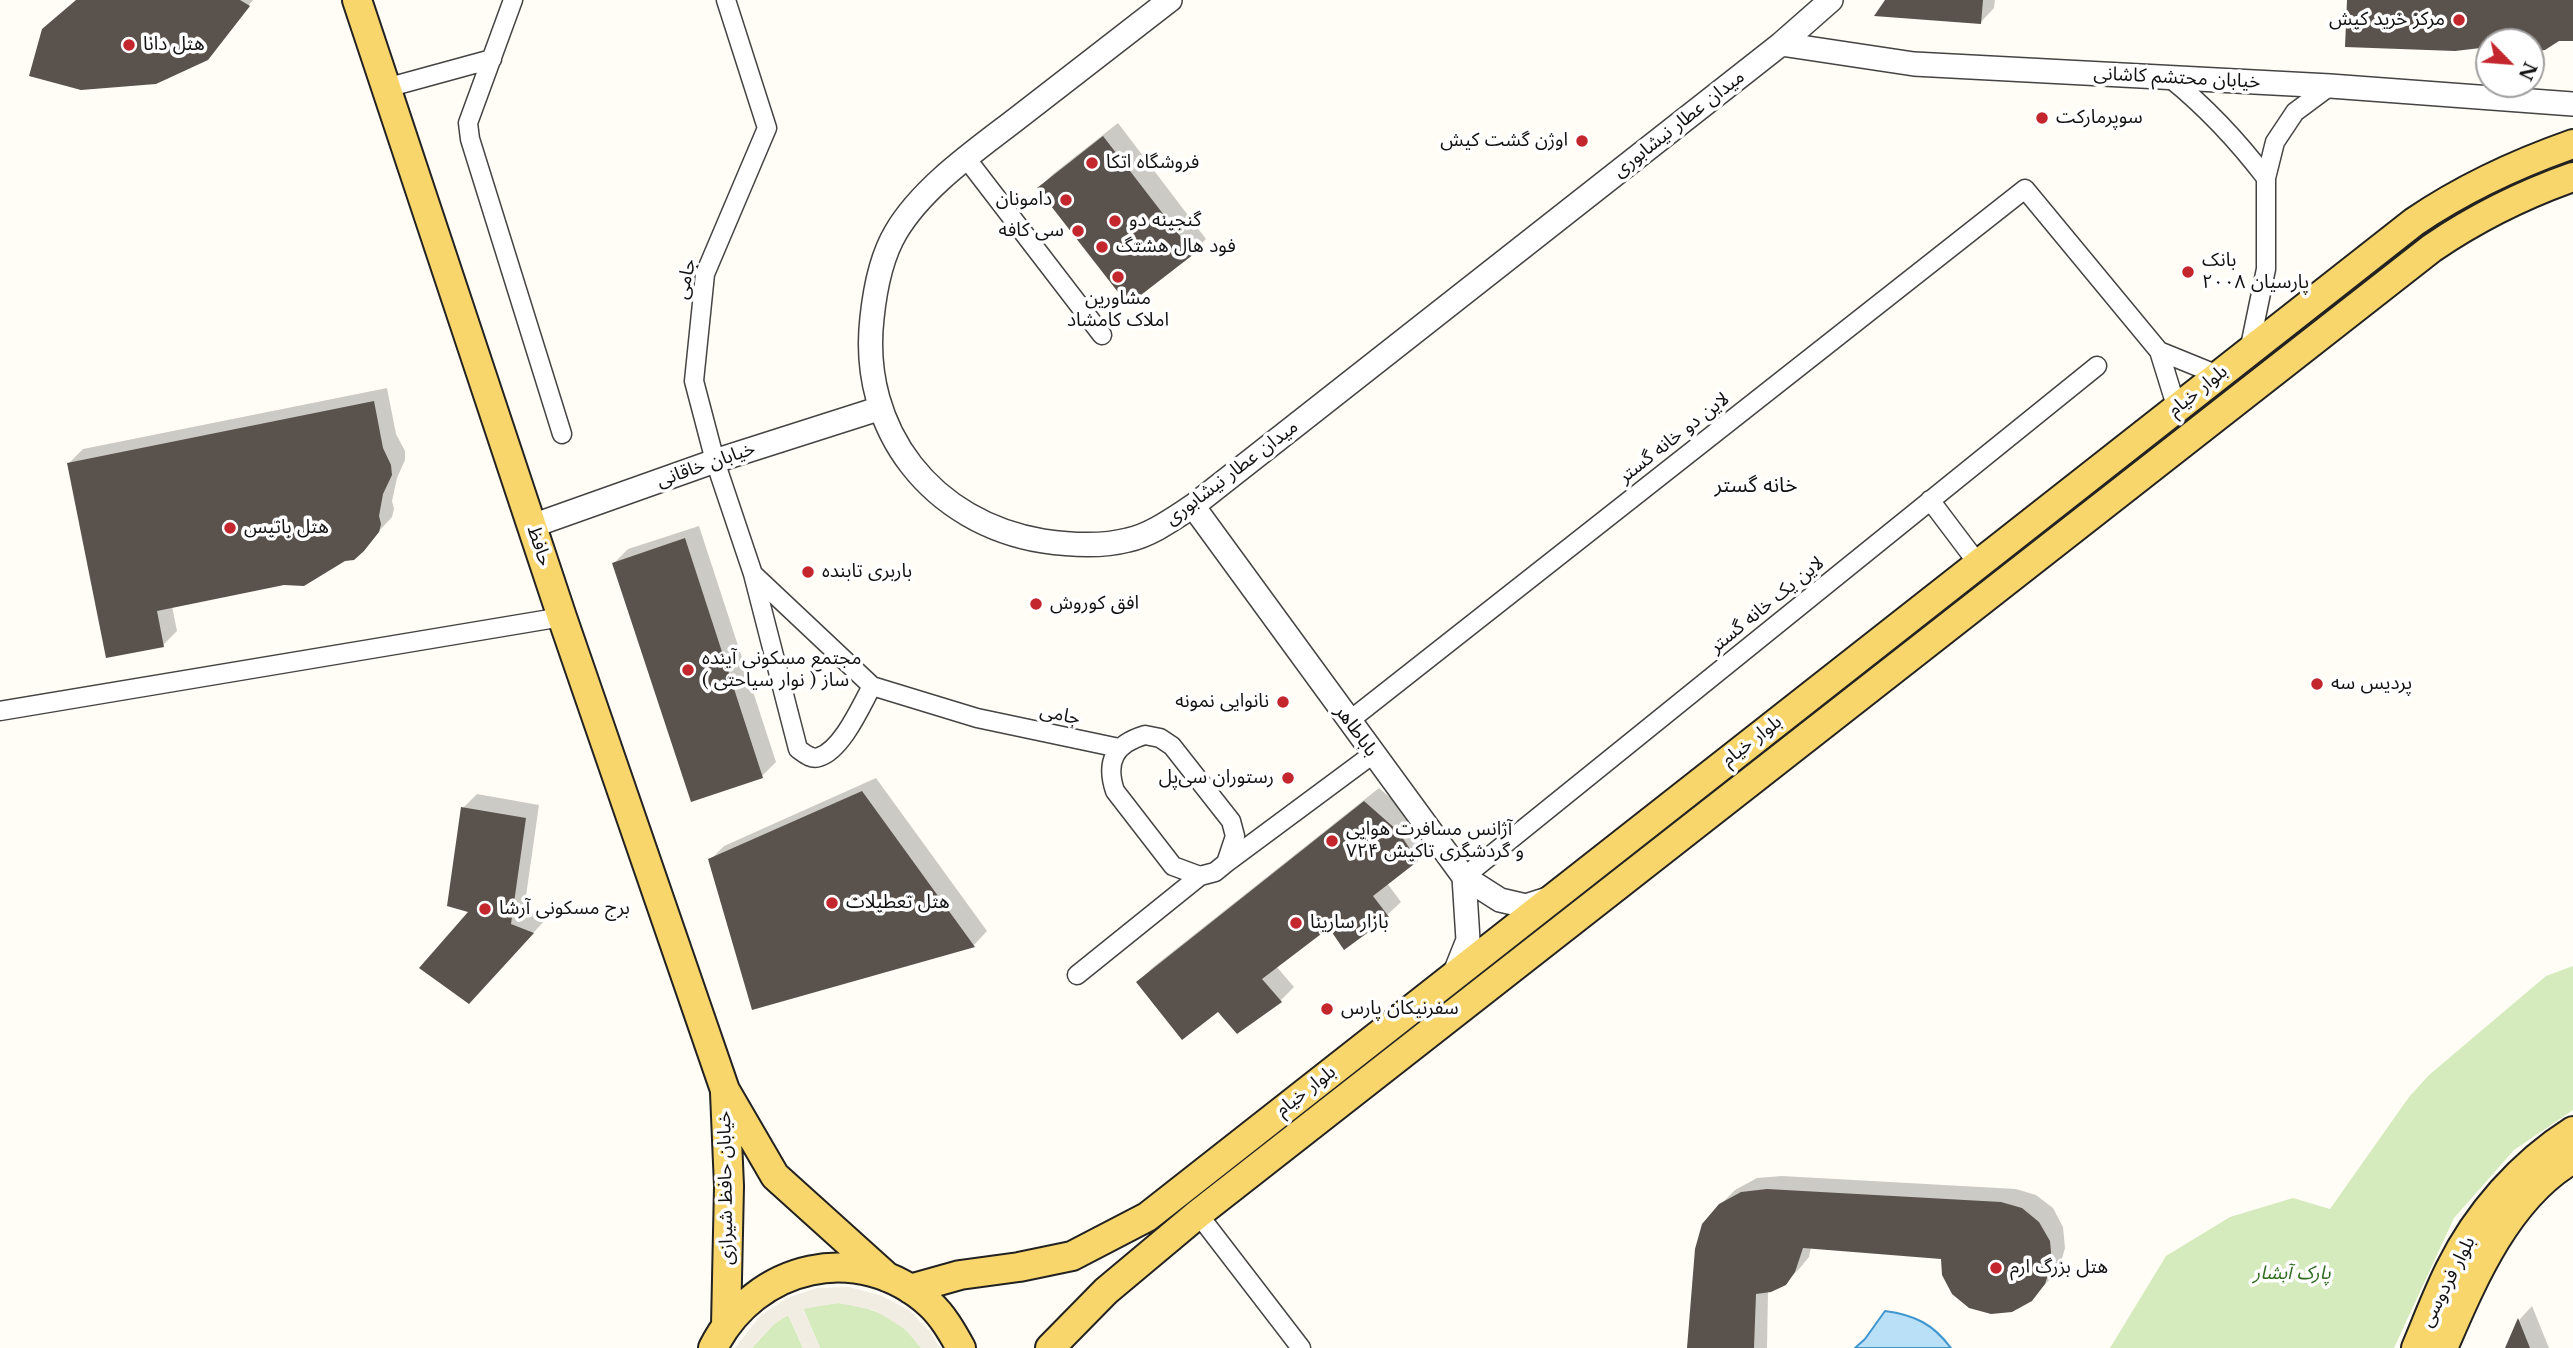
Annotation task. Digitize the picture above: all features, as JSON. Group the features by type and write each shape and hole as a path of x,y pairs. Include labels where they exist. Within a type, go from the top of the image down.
{"main road":[{"name":"حافظ","path":"357,0 562,617 725,1090"},
{"name":"بلوار خیام","path":"899,1283 1019,1268 1072,1256 1147,1217 2414,222 2453,195 2520,163 2573,144"},
{"name":"بلوار خیام","path":"1049,1348 1106,1291 1198,1214 2432,248 2468,223 2573,177"},
{"name":"خیابان حافظ شیرازی","path":"725,1090 775,1175 899,1283 932,1305 961,1348"},
{"name":"خیابان حافظ شیرازی","path":"716,1342 729,1186 725,1090"},
{"name":"بلوار فردوسی","path":"2416,1348 2451,1268 2482,1217 2513,1180 2538,1156 2573,1131"},
{"name":"بلوار فردوسی","path":"2443,1348 2473,1279 2500,1233 2529,1196 2573,1159"},
{"path":"716,1342 742,1306 761,1291 782,1279 808,1270 834,1267 861,1269 899,1283"}],"street":[{"path":"513,0 468,123 470,139 562,435"},
{"name":"جامی","path":"726,0 767,128 705,274 694,382 715,461 753,574 799,749 810,757 818,757 834,748 850,727 872,686"},
{"name":"میدان عطار نیشابوری","path":"1170,0 966,158 921,200 896,232 879,276 870,353 873,379 891,436 904,458 921,478 955,508 1007,532 1057,543 1092,545 1128,540 1161,527 1193,506 1782,44 1831,0"},
{"name":"خیابان محتشم کاشانی","path":"1782,44 1914,64 2330,86 2573,104"},
{"path":"386,88 492,59"},
{"path":"2170,78 2239,142 2266,178"},
{"path":"2249,351 2266,269 2266,178 2275,142 2295,112 2330,86"},
{"path":"966,158 1102,335"},
{"name":"لاین دو خانه گستر","path":"1349,721 2025,188 2159,351"},
{"path":"2159,351 2218,375"},
{"path":"2159,351 2176,409"},
{"name":"لاین یک خانه گستر","path":"1464,877 2097,366"},
{"name":"خیابان خاقانی","path":"532,526 715,461 881,408"},
{"path":"1930,500 1979,565"},
{"name":"باباطاهر","path":"1193,506 1464,877 1500,900 1526,906 1551,898"},
{"name":"جامی","path":"753,574 872,686 977,718 1119,748"},
{"path":"0,711 562,617"},
{"path":"1200,876 1173,866 1115,791 1110,776 1111,761 1119,748 1131,739 1145,735 1160,738 1172,746 1231,821 1235,836 1226,863"},
{"path":"1077,975 1200,876 1214,872 1373,754"},
{"path":"1454,975 1468,940 1464,877"},
{"path":"1198,1214 1301,1348"}],"green space":[{"name":"پارک آبشار","path":"2573,966 2573,1110 2514,1150 2454,1218 2394,1348 2110,1348 2166,1256 2230,1217 2293,1198 2330,1209 2409,1097 2429,1075 2546,976"},
{"path":"838,1303 863,1307 885,1316 905,1329 921,1348 820,1348 803,1308"},
{"path":"788,1315 803,1348 752,1348 774,1324"}],"shaded area":[{"path":"849,1287 880,1295 909,1310 931,1333 940,1348 921,1348 905,1329 874,1310 838,1303 803,1309 820,1348 803,1348 788,1315 774,1324 752,1348 735,1348 760,1316 787,1298 817,1288"}],"water":[{"path":"1885,1311 1923,1322 1951,1348 1855,1348"}],"building":[{"name":"هتل دانا","path":"76,0 240,0 250,6 208,60 156,84 81,90 29,76 42,29"},
{"path":"1885,0 1983,0 1981,24 1874,16"},
{"name":"مرکز خرید کیش","path":"2347,0 2573,0 2573,41 2559,41 2545,50 2545,28 2475,28 2475,49 2455,51 2345,47"},
{"name":"گنجینه دو","path":"1103,136 1194,254 1128,305 1037,188"},
{"name":"هتل باتیس","path":"374,401 383,448 391,465 392,475 383,494 379,532 364,551 354,560 345,561 304,586 284,585 157,611 164,647 106,658 67,463"},
{"name":"مجتمع مسکونی آینده ساز ( نوار سیاحتی )","path":"685,538 763,778 691,802 612,563"},
{"name":"هتل تعطیلات","path":"862,791 975,947 752,1010 708,859"},
{"name":"بازار سارینا","path":"1364,801 1398,831 1418,861 1373,896 1389,917 1344,950 1329,928 1262,979 1282,1002 1237,1034 1218,1012 1182,1040 1136,982"},
{"name":"برج مسکونی آرشا","path":"461,807 526,818 511,924 534,933 469,1004 419,968 468,912 447,906"},
{"name":"هتل بزرگ ارم","path":"1767,1189 2001,1202 2022,1208 2039,1222 2050,1241 2052,1263 2045,1284 2032,1301 2012,1312 1991,1314 1969,1308 1952,1294 1942,1275 1941,1259 1803,1248 1795,1272 1786,1285 1771,1292 1756,1294 1754,1348 1687,1348 1695,1249 1702,1224 1719,1204 1741,1192"},
{"path":"2518,1318 2530,1348 2505,1348"}],"place":[{"name":"مرکز خرید کیش","path":"2459,20"},
{"name":"هتل دانا","path":"129,45"},
{"name":"سوپرمارکت","path":"2042,118"},
{"name":"اوژن گشت كيش","path":"1582,141"},
{"name":"فروشگاه اتکا","path":"1092,163"},
{"name":"دامونان","path":"1066,200"},
{"name":"گنجینه دو","path":"1115,221"},
{"name":"سی کافه","path":"1078,231"},
{"name":"فود هال هشتگ","path":"1102,247"},
{"name":"بانک پارسیان ۲۰۰۸","path":"2188,272"},
{"name":"مشاورین املاک کامشاد","path":"1118,277"},
{"name":"هتل باتیس","path":"230,528"},
{"name":"باربری تابنده","path":"808,572"},
{"name":"افق کوروش","path":"1036,604"},
{"name":"مجتمع مسکونی آینده ساز ( نوار سیاحتی )","path":"688,670"},
{"name":"پردیس سه","path":"2317,684"},
{"name":"نانوایی نمونه","path":"1283,702"},
{"name":"رستوران سی‌پل","path":"1288,778"},
{"name":"آژانس مسافرت هوایی و گردشگری تاکیش ۷۲۴","path":"1332,841"},
{"name":"هتل تعطیلات","path":"832,903"},
{"name":"برج مسکونی آرشا","path":"485,909"},
{"name":"بازار سارینا","path":"1296,923"},
{"name":"سفرنیکان پارس","path":"1327,1009"},
{"name":"هتل بزرگ ارم","path":"1996,1268"}],"district":[{"name":"خانه گستر","path":"1756,486"}]}
